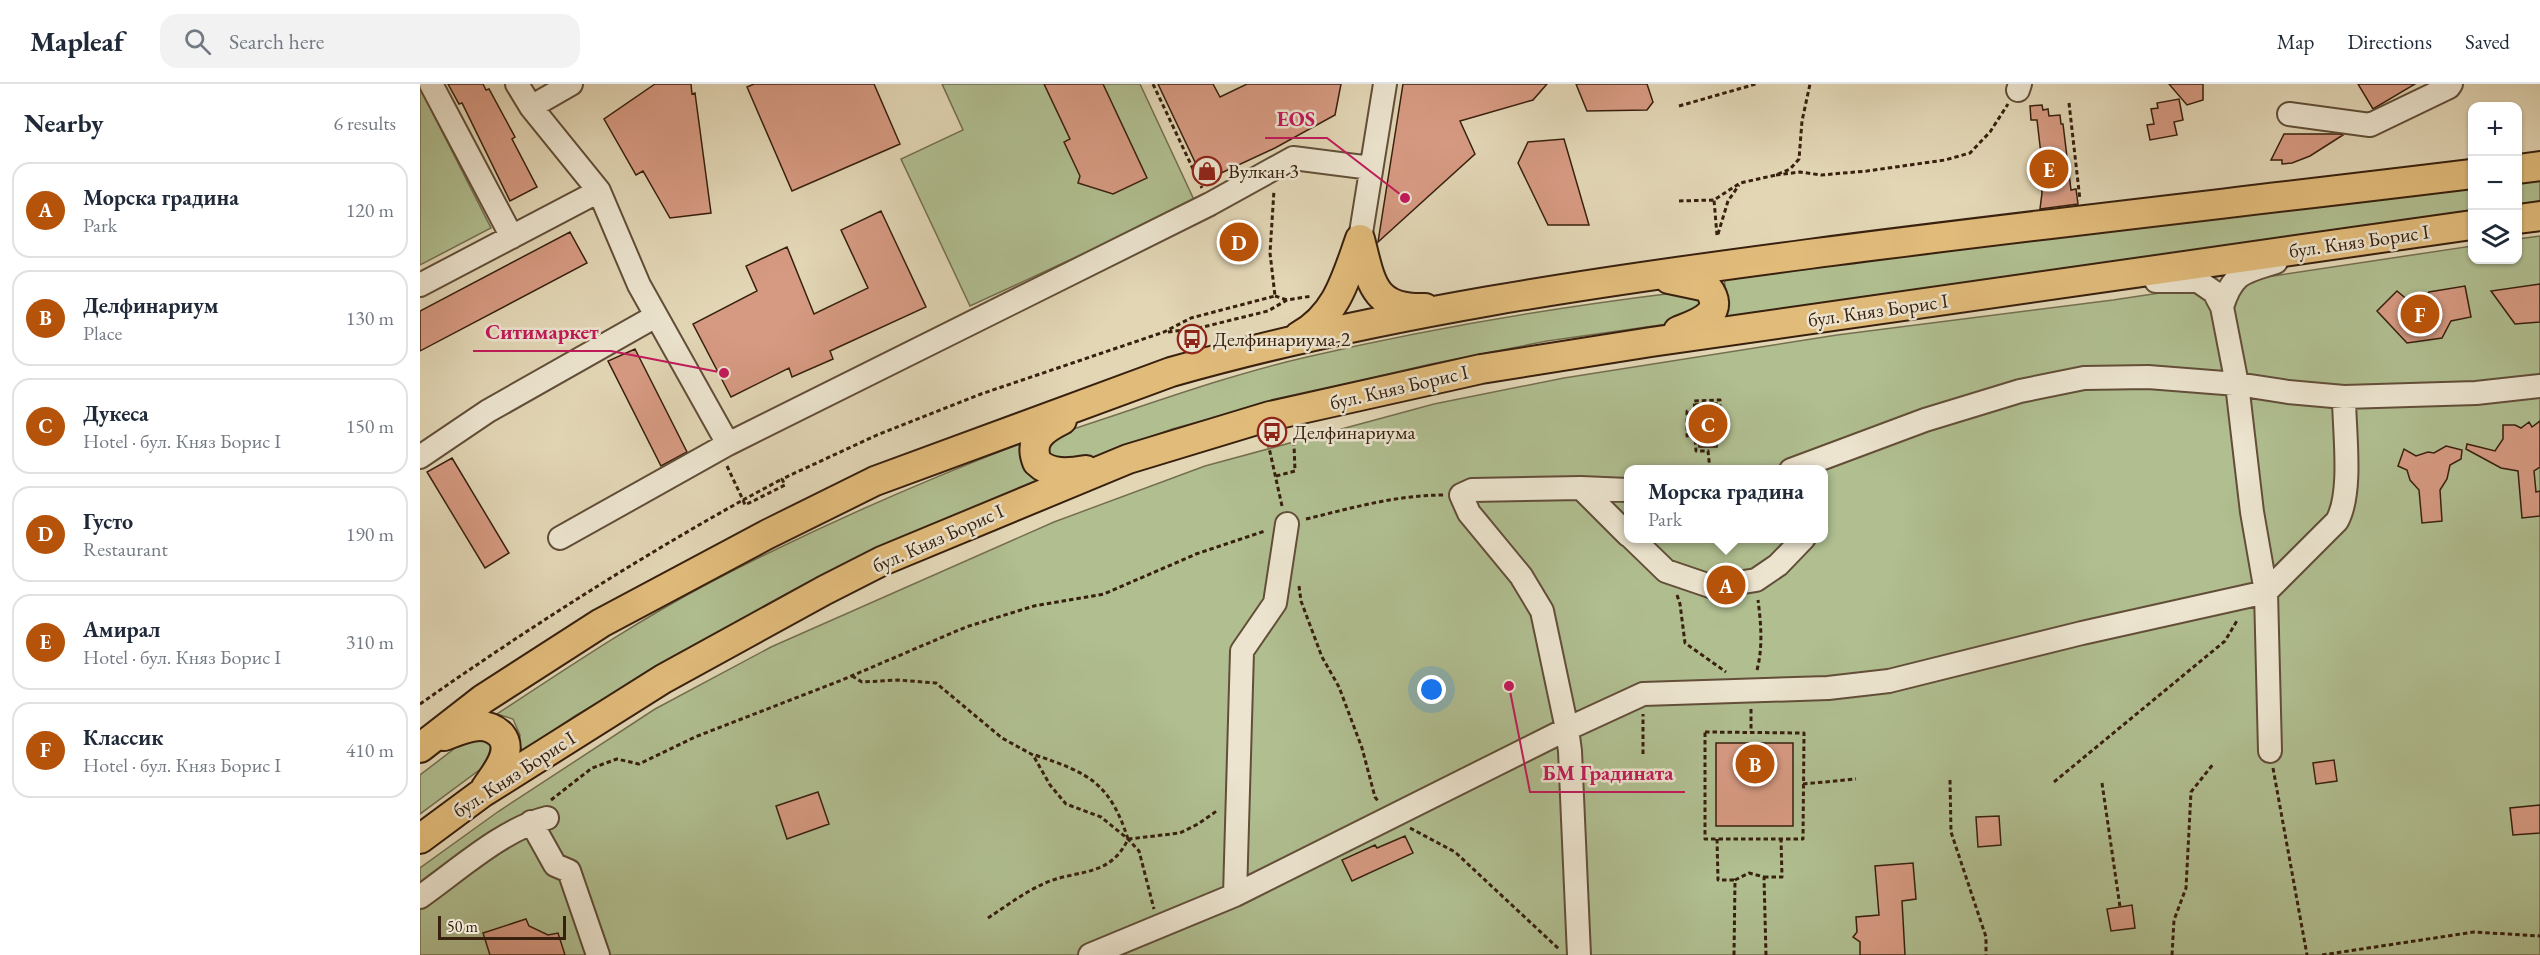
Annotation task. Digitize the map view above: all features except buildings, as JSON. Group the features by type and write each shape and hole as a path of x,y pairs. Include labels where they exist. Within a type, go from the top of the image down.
{"main road":[{"path":"2522,168 2540,166"},
{"path":"424,744 483,699 601,623 875,481 1171,372 1288,341 1457,306 1645,275 2468,174"},
{"path":"2522,218 2540,216"},
{"name":"бул. Княз Борис I","path":"420,839 482,793 663,679 882,561 1128,459 1270,416 1481,369 1651,342 2468,226"},
{"path":"1360,239 1373,286 1389,302 1414,308 1457,306"},
{"path":"1288,341 1308,330 1330,311 1342,291 1360,239"},
{"path":"1645,275 1707,287 1714,300 1714,308 1701,322 1651,342"},
{"path":"1110,396 1046,428 1036,440 1034,455 1041,466 1060,472 1088,470 1128,459"},
{"path":"424,744 478,726 491,727 499,733 506,744 502,762 482,793"}],"street":[{"path":"430,84 512,237"},
{"path":"517,84 531,107 599,191 639,285 724,447"},
{"path":"531,107 571,84"},
{"path":"1360,239 1385,84"},
{"path":"2289,114 2370,125 2451,84"},
{"path":"560,538 724,447 1210,204 1293,158 1371,168"},
{"path":"420,285 599,191"},
{"path":"2222,307 2230,284 2240,274 2333,245"},
{"path":"2071,283 2198,281 2214,292 2222,307 2237,384 2252,512 2270,751"},
{"path":"420,457 488,411 656,316"},
{"path":"1809,465 1925,420 2020,391 2084,378 2148,377 2237,384 2344,397 2476,393 2540,386"},
{"path":"1090,955 1235,896 1567,729 1644,694 1828,688 1889,681 2082,633 2257,594 2337,522 2341,513 2346,486 2344,397"},
{"path":"1581,488 1624,530"},
{"path":"1579,955 1567,729 1542,611 1521,576 1469,513 1461,495 1472,490 1581,488 1624,490"},
{"path":"1235,896 1242,651 1275,603 1287,524"},
{"path":"1637,543 1666,571 1713,587 1756,580 1778,565 1799,543"},
{"path":"420,897 491,847 539,820 555,865 569,871 598,955"}],"path":[{"path":"1153,84 1210,204"},
{"path":"1679,106 1756,84"},
{"path":"1776,175 1790,169 1799,159 1802,121 1810,84"},
{"path":"1679,201 1714,200 1740,183 1776,175 1800,172 1821,175 1867,171 1945,160 1970,153 1990,132 2019,87"},
{"path":"2069,103 2081,205"},
{"path":"1275,296 1270,253 1272,192 1293,158"},
{"path":"1714,200 1718,235 1728,201 1740,183"},
{"path":"724,447 745,505 785,485 782,479 877,435 981,394 1164,332 1191,318 1275,296 1287,300"},
{"path":"1164,332 1199,328 1269,311"},
{"path":"1709,465 1708,451 1696,451 1695,436 1687,436 1688,411 1695,411 1694,401 1720,400 1720,411 1726,412 1727,434"},
{"path":"1268,443 1287,524"},
{"path":"1276,477 1295,471 1294,446"},
{"path":"539,820 540,808 592,768 617,759 639,764 694,737 852,676 966,627 1034,606 1104,594 1196,554 1287,524 1384,500 1422,495 1461,495"},
{"path":"420,704 483,660 697,526 743,500"},
{"path":"1666,571 1680,604 1685,643 1751,691 1760,659 1761,632 1756,580"},
{"path":"1297,579 1301,601 1322,657 1339,687 1362,748 1375,797 1391,818 1455,852 1566,955"},
{"path":"2054,782 2224,641 2257,594"},
{"path":"852,676 862,682 898,680 936,683 1002,738 1033,755 1058,763 1092,779 1119,811 1128,839 1125,848 1108,864 1090,873 1044,883 988,918"},
{"path":"1643,754 1644,694"},
{"path":"1705,732 1804,733 1803,839 1718,838 1705,838 1705,732"},
{"path":"2270,751 2307,955"},
{"path":"1033,755 1050,785 1066,804 1101,817 1139,851 1158,927"},
{"path":"2172,955 2174,920 2186,888 2191,792 2214,763"},
{"path":"1803,784 1856,779"},
{"path":"1950,780 1951,832 1986,937 1986,955"},
{"path":"2102,783 2120,907"},
{"path":"1128,839 1180,833 1239,799"},
{"path":"1718,838 1718,880 1735,880 1749,873 1764,877 1782,877 1781,839"},
{"path":"1764,877 1766,955"},
{"path":"1734,955 1735,880"},
{"path":"2322,955 2474,932 2540,936"}],"green space":[{"path":"942,84 1140,84 1195,202 970,306 901,159 963,130"},
{"path":"420,88 491,228 420,265"},
{"path":"2540,178 2540,204 2522,207 2522,180"},
{"path":"2468,187 2468,215 1730,320 1726,315 1729,299 1724,281 1725,275"},
{"path":"2540,236 2540,955 420,955 420,868 499,811 655,709 771,647 1054,522 1205,466 1434,404 1564,378 1837,335 2113,300 2468,247 2468,264 2522,264 2522,238"},
{"path":"1674,293 1694,293 1705,306 1689,321 1547,341 1431,364 1303,394 1172,429 1090,459 1049,459 1047,448 1055,437 1073,429 1189,390 1277,364 1398,337 1490,320"},
{"path":"1027,441 1023,465 1030,475 1047,485 653,670 575,716 518,754 520,735 513,719 497,714 629,629 683,597 788,543 907,490"},
{"path":"482,737 491,744 492,751 486,765 420,814 420,775 463,742"}],"place":[{"name":"Амирал","path":"2049,169"},
{"name":"Вулкан 3","path":"1207,171"},
{"name":"EOS","path":"1405,198"},
{"name":"Густо","path":"1239,242"},
{"name":"Классик","path":"2420,314"},
{"name":"Делфинариума-2","path":"1192,339"},
{"name":"Ситимаркет","path":"724,373"},
{"name":"Дукеса","path":"1708,424"},
{"name":"Делфинариума","path":"1272,432"},
{"name":"Морска градина","path":"1726,585"},
{"name":"БМ Градината","path":"1509,686"},
{"name":"Делфинариум","path":"1755,764"}]}
